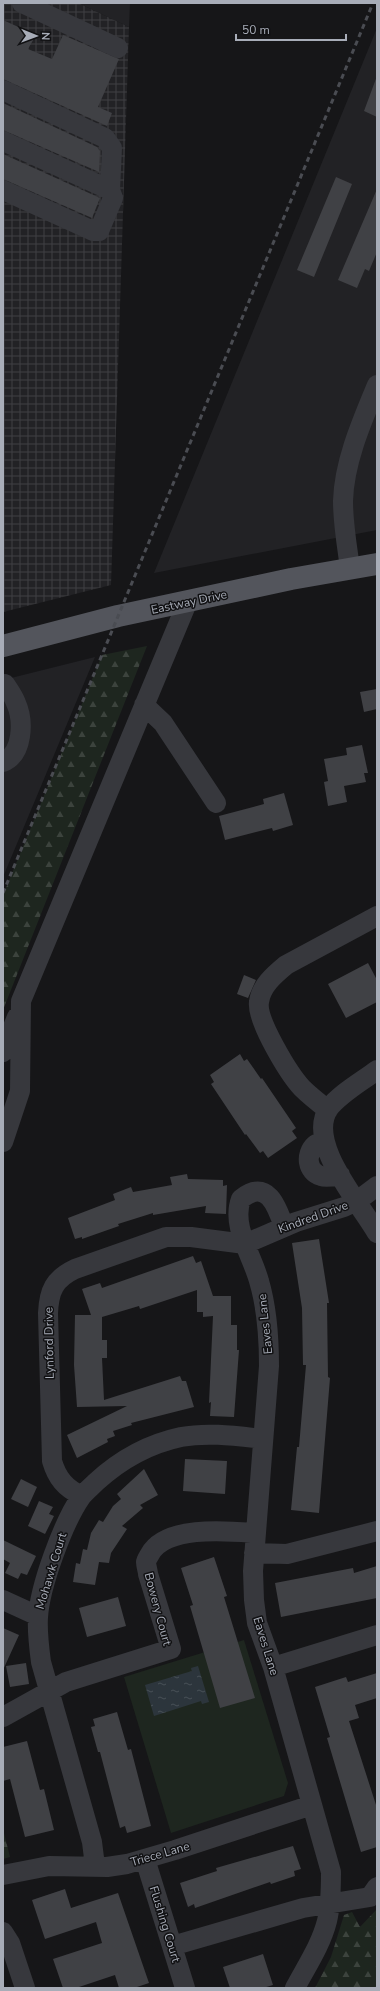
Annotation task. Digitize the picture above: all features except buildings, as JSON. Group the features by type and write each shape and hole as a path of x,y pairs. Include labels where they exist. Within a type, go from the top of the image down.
{"main road":[{"name":"Eastway Drive","path":"3,646 118,616 187,603 291,579 377,564"}],"street":[{"path":"22,3 118,48"},
{"path":"3,90 105,138 112,148 110,190 113,198 99,231 93,231 3,190"},
{"path":"3,141 110,190"},
{"path":"350,568 343,518 345,478 349,462 377,385"},
{"path":"3,1142 20,1091 21,1001 187,603"},
{"path":"3,762 9,760 17,749 20,730 17,704 4,687"},
{"path":"144,706 163,723 216,802"},
{"path":"328,1110 302,1088 273,1044 260,1013 260,998 266,984 286,966 377,916"},
{"path":"3,1052 21,1006"},
{"path":"377,1070 344,1094 328,1110 322,1125 325,1148 340,1175 377,1233"},
{"name":"Kindred Drive","path":"245,1244 284,1227 344,1207 357,1201 377,1186"},
{"name":"Eaves Lane","path":"284,1227 278,1209 271,1198 263,1192 247,1194 241,1199 238,1207 238,1217 245,1244 259,1281 269,1337 269,1366 254,1553 254,1600 257,1623 273,1667 331,1872 327,1921 320,1941 294,1988"},
{"name":"Lynford Drive","path":"82,1496 64,1485 56,1474 52,1461 48,1313 49,1298 54,1285 64,1274 75,1269 166,1237 191,1237 245,1244"},
{"name":"Mohawk Court","path":"95,1866 92,1842 41,1662 38,1638 38,1616 55,1553 65,1526 82,1496 116,1465 134,1454 158,1444 199,1434 263,1439"},
{"name":"Bowery Court","path":"49,1691 66,1682 172,1649 148,1574 146,1562 153,1548 174,1537 193,1532 214,1530 256,1533"},
{"path":"254,1553 286,1554 377,1531"},
{"path":"3,1600 38,1616"},
{"path":"273,1667 377,1635"},
{"path":"3,1717 49,1691"},
{"name":"Triece Lane","path":"3,1875 49,1866 127,1864 312,1805"},
{"name":"Flushing Court","path":"145,1859 185,1988"},
{"path":"172,1946 304,1908 370,1897 377,1887"},
{"path":"3,1932 10,1943 25,1988"}],"shaded area":[{"path":"3,3 78,3 129,27 111,585 3,612"},
{"path":"78,3 130,3 129,27"},
{"path":"377,28 377,530 154,573"},
{"path":"95,657 3,877 3,680"}],"green space":[{"path":"147,646 3,1010 3,895 102,655"},
{"path":"244,1640 288,1783 284,1796 171,1833 124,1677"},
{"path":"3,1829 10,1857 3,1859"},
{"path":"377,1909 377,1988 315,1988 331,1957 344,1915 352,1912 360,1927"}],"water":[{"path":"198,1666 209,1702 202,1704 201,1701 154,1716 145,1685 192,1671 191,1668"}],"railway":[{"path":"3,893 373,3"}]}
